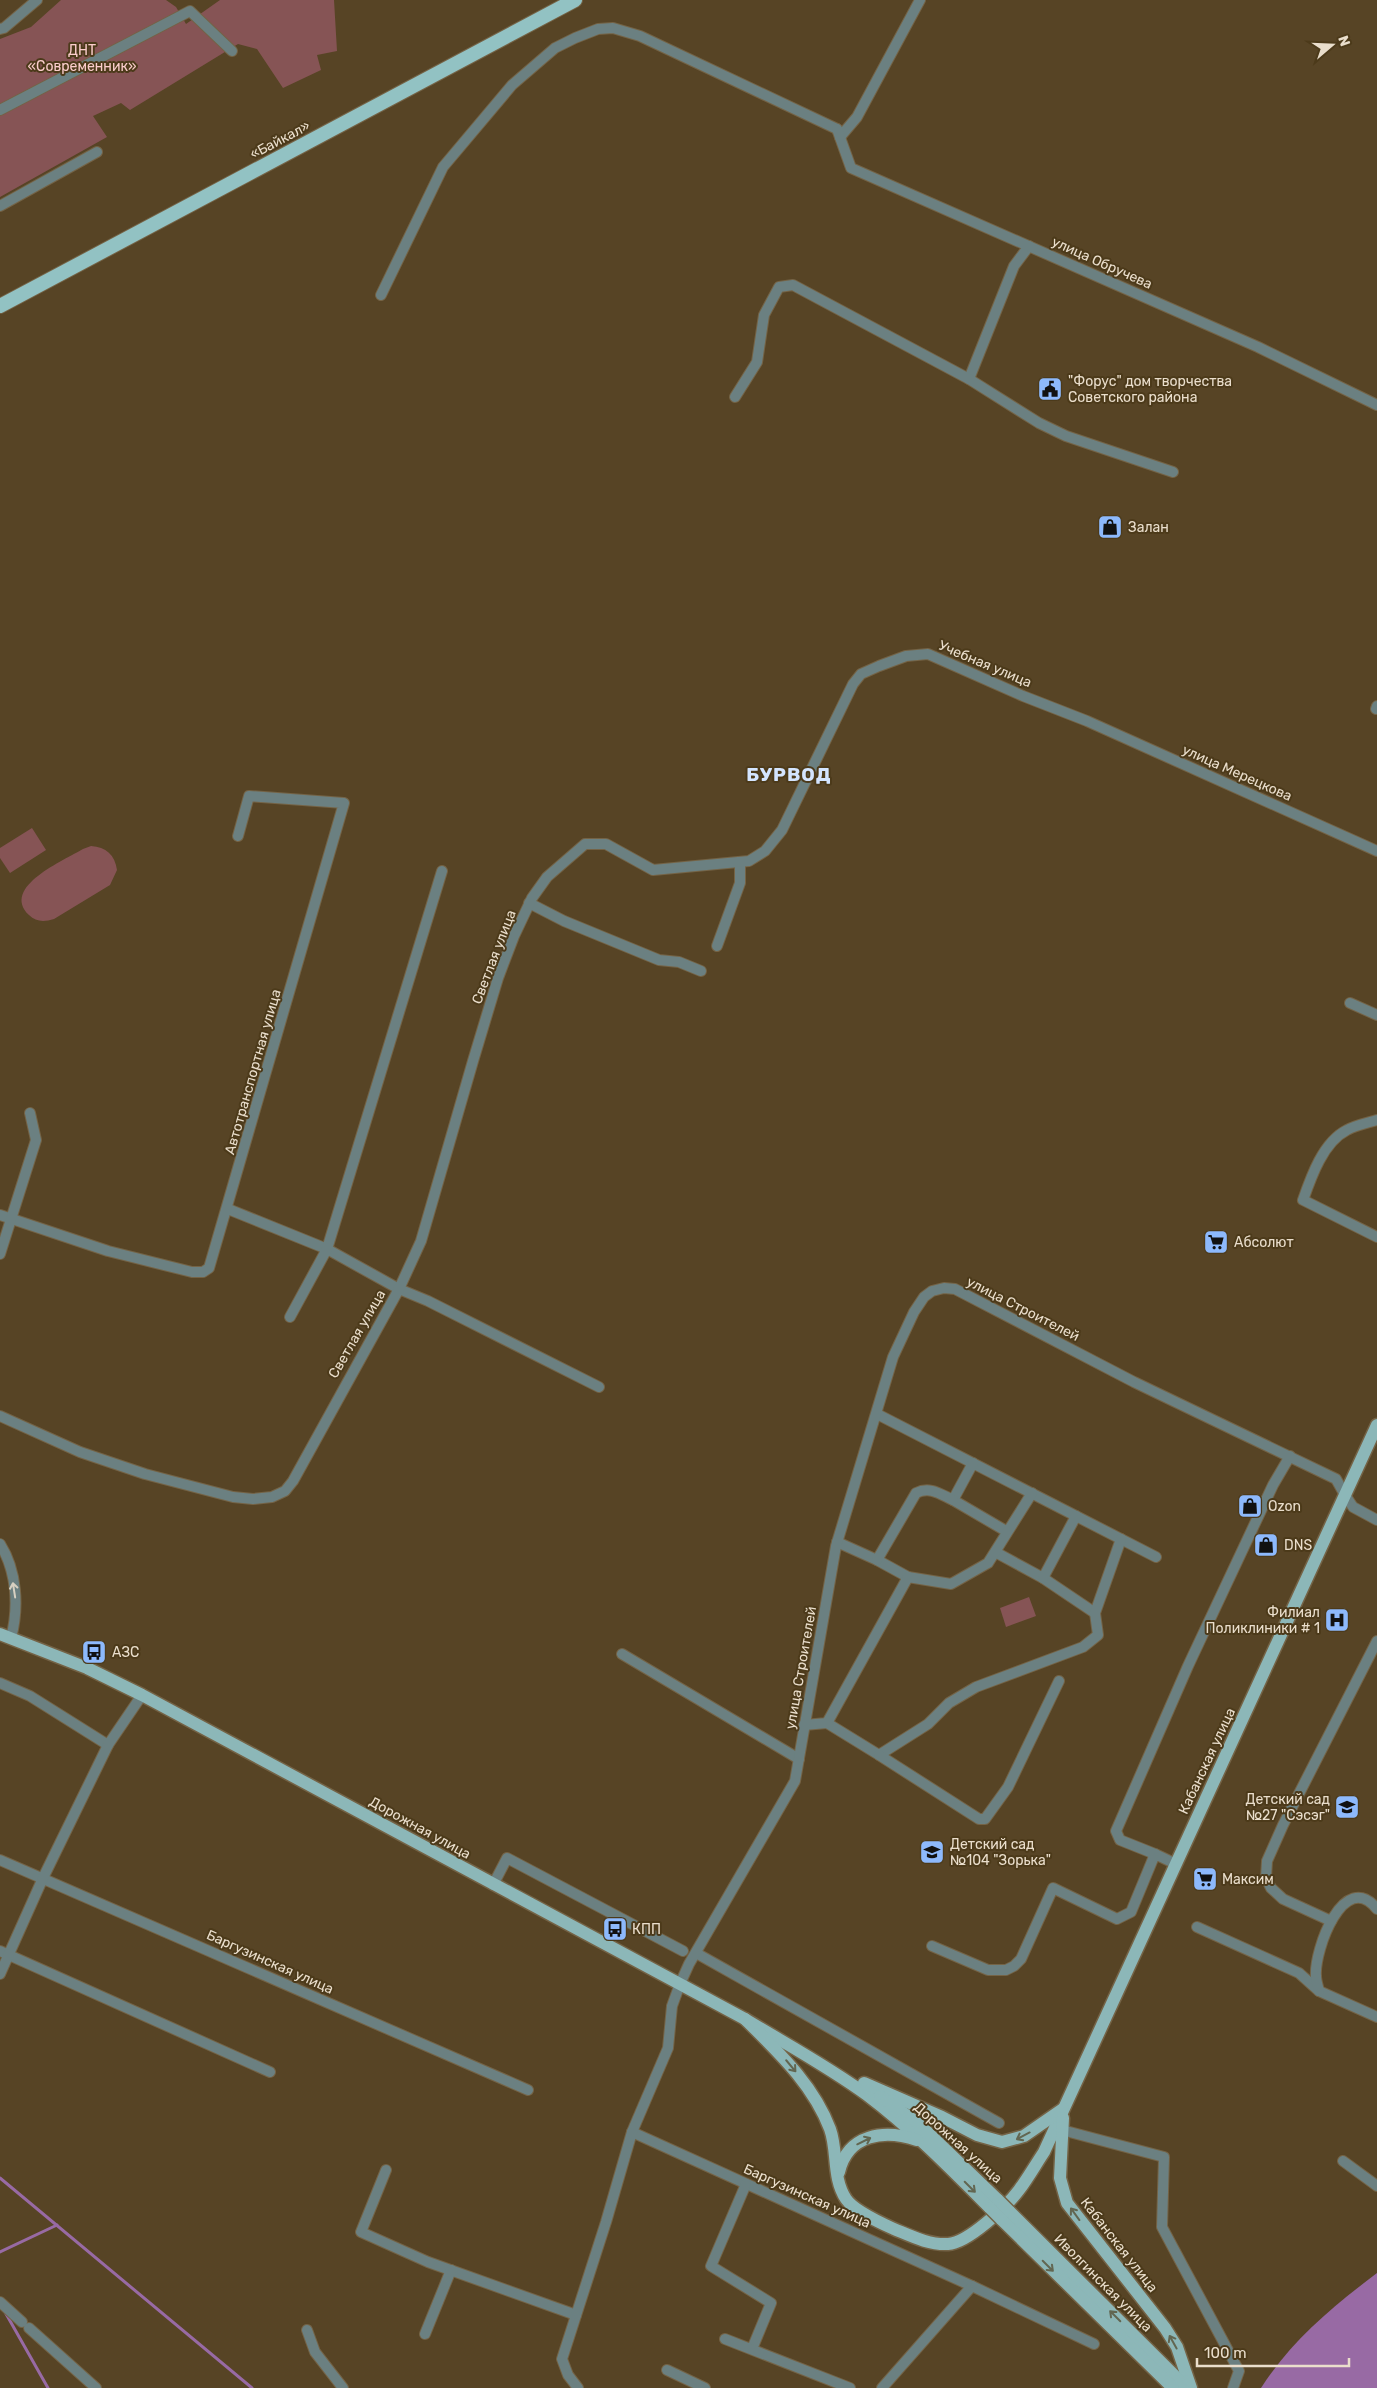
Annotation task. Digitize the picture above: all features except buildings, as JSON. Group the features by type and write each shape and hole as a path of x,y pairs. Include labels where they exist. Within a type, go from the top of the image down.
{"highway":[{"name":"«Байкал»","path":"0,306 574,0"}],"main road":[{"name":"Кабанская улица","path":"745,2019 783,2056 811,2093 830,2130 841,2190 848,2201 877,2222 940,2244 959,2242 980,2228 1018,2191 1044,2152 1377,1425"},
{"name":"Дорожная улица","path":"6,1636 87,1668 142,1695 745,2019 819,2063 867,2095 994,2204"},
{"name":"Дорожная улица","path":"819,2063 864,2083 919,2124 994,2204"},
{"path":"864,2083 942,2117 977,2135 1002,2142 1024,2136 1063,2109"},
{"name":"Кабанская улица","path":"1063,2109 1060,2178 1067,2203 1165,2328 1177,2348 1190,2388"},
{"path":"838,2178 843,2158 851,2148 866,2138 885,2134 902,2135 924,2142"},
{"name":"Иволгинская улица","path":"994,2204 1173,2388"},
{"name":"Иволгинская улица","path":"1005,2215 1186,2388"}],"street":[{"path":"0,29 4,28 37,0"},
{"path":"381,295 443,167 512,85 555,48 598,29 613,28 640,36 839,133 857,117 920,0"},
{"path":"0,110 190,12 232,51"},
{"name":"улица Обручева","path":"839,133 851,168 1258,347 1377,405"},
{"path":"0,206 98,152"},
{"path":"970,378 1014,266 1029,246"},
{"path":"735,397 757,362 764,315 773,295 779,287 786,284 793,285 970,378 1040,423 1066,436 1173,472"},
{"name":"Учебная улица","path":"531,900 547,877 585,844 606,844 653,870 749,861 765,851 782,830 853,684 861,674 906,656 928,654 1029,698 1086,720"},
{"name":"улица Мерецкова","path":"1086,720 1377,852"},
{"name":"Автотранспортная улица","path":"0,1215 108,1251 192,1272 203,1272 209,1268 228,1209 344,804 249,796 238,836"},
{"path":"717,946 740,883 740,862"},
{"path":"290,1316 327,1249 442,870"},
{"path":"531,900 564,920 659,960 679,962 701,971"},
{"name":"Светлая улица","path":"0,1416 80,1452 145,1474 232,1497 253,1499 272,1497 285,1491 293,1481 399,1289 421,1241 498,978 531,900"},
{"path":"1350,1003 1377,1014"},
{"path":"0,1254 36,1140 30,1113"},
{"path":"1377,1120 1347,1130 1339,1135 1324,1154 1311,1178 1303,1200 1377,1237"},
{"path":"228,1209 327,1249 399,1289 428,1301 599,1386"},
{"name":"улица Строителей","path":"578,2388 568,2375 562,2359 606,2222 632,2132 668,2048 672,2006 680,1984 696,1953 795,1781 838,1542 893,1357 914,1312 932,1291 944,1288 955,1290 1134,1382 1336,1479 1353,1507 1377,1520"},
{"path":"877,1414 1156,1557"},
{"path":"1176,1864 1120,1840 1116,1831 1188,1666 1273,1485 1290,1456"},
{"path":"953,1500 973,1463"},
{"path":"877,1560 916,1493 923,1490 931,1490 953,1500 1006,1531"},
{"path":"838,1542 908,1577 951,1584 988,1564 997,1553 1006,1531 1032,1493"},
{"path":"1043,1578 1076,1516"},
{"path":"879,1755 928,1724 949,1703 976,1687 1083,1647 1098,1635 1095,1613 1121,1539"},
{"path":"0,1544 11,1569 16,1596 16,1617 6,1636"},
{"path":"997,1553 1043,1578 1095,1613"},
{"path":"827,1723 908,1577"},
{"path":"1331,1921 1283,1900 1270,1888 1266,1878 1267,1861 1283,1825 1377,1641"},
{"name":"улица Строителей","path":"622,1654 799,1759"},
{"path":"804,1725 827,1723 979,1819 986,1819 1008,1786 1059,1681"},
{"path":"0,1683 30,1696 108,1745"},
{"path":"0,1974 4,1953 108,1745 142,1695"},
{"path":"932,1946 988,1970 1006,1970 1021,1959 1053,1888 1117,1919 1131,1912 1154,1854"},
{"path":"493,1885 507,1858 683,1951"},
{"name":"Баргузинская улица","path":"0,1860 528,2090"},
{"path":"1320,1991 1316,1975 1318,1957 1331,1921 1347,1899 1352,1897 1367,1901 1377,1909"},
{"path":"1197,1927 1298,1973 1320,1991 1377,2016"},
{"path":"4,1953 270,2072"},
{"path":"696,1953 1000,2123"},
{"path":"1062,2130 1164,2157 1162,2227 1239,2371 1233,2388"},
{"name":"Баргузинская улица","path":"632,2132 972,2286 1094,2344"},
{"path":"1343,2161 1377,2186"},
{"path":"386,2170 361,2232 451,2270 576,2315"},
{"path":"746,2184 711,2266 771,2303 752,2349"},
{"path":"424,2334 451,2270"},
{"path":"882,2388 972,2286"},
{"path":"0,2302 96,2388"},
{"path":"307,2330 314,2352 343,2388"},
{"path":"725,2339 850,2388"},
{"path":"667,2370 705,2388"}],"green space":[{"name":"ДНТ «Современник»","path":"61,0 166,0 176,7 186,24 220,0 334,0 337,51 317,55 321,70 283,88 257,49 238,44 130,110 121,103 93,116 107,137 0,197 0,39 31,27"},
{"path":"32,828 46,850 10,873 0,858 0,848"},
{"path":"91,846 105,850 114,860 117,870 110,885 54,919 40,921 29,915 22,905 23,894 29,885 50,867"},
{"path":"1029,1597 1036,1616 1006,1627 1000,1608"}],"shaded area":[{"path":"1377,2273 1377,2388 1261,2388 1286,2355 1313,2326"}],"waterway":[{"path":"0,2178 252,2388"},
{"path":"0,2252 57,2225"},
{"path":"5,2312 48,2388"}],"place":[{"name":"\"Форус\" дом творчества Советского района","path":"1050,389"},
{"name":"Залан","path":"1110,527"},
{"name":"Абсолют","path":"1216,1242"},
{"name":"Ozon","path":"1250,1506"},
{"name":"DNS","path":"1266,1545"},
{"name":"Филиал Поликлиники # 1","path":"1337,1620"},
{"name":"АЗС","path":"94,1652"},
{"name":"Детский сад №27 \"Сэсэг\"","path":"1347,1807"},
{"name":"Детский сад №104 \"Зорька\"","path":"932,1852"},
{"name":"Максим","path":"1205,1879"},
{"name":"КПП","path":"615,1929"}],"district":[{"name":"БУРВОД","path":"789,774"}]}
